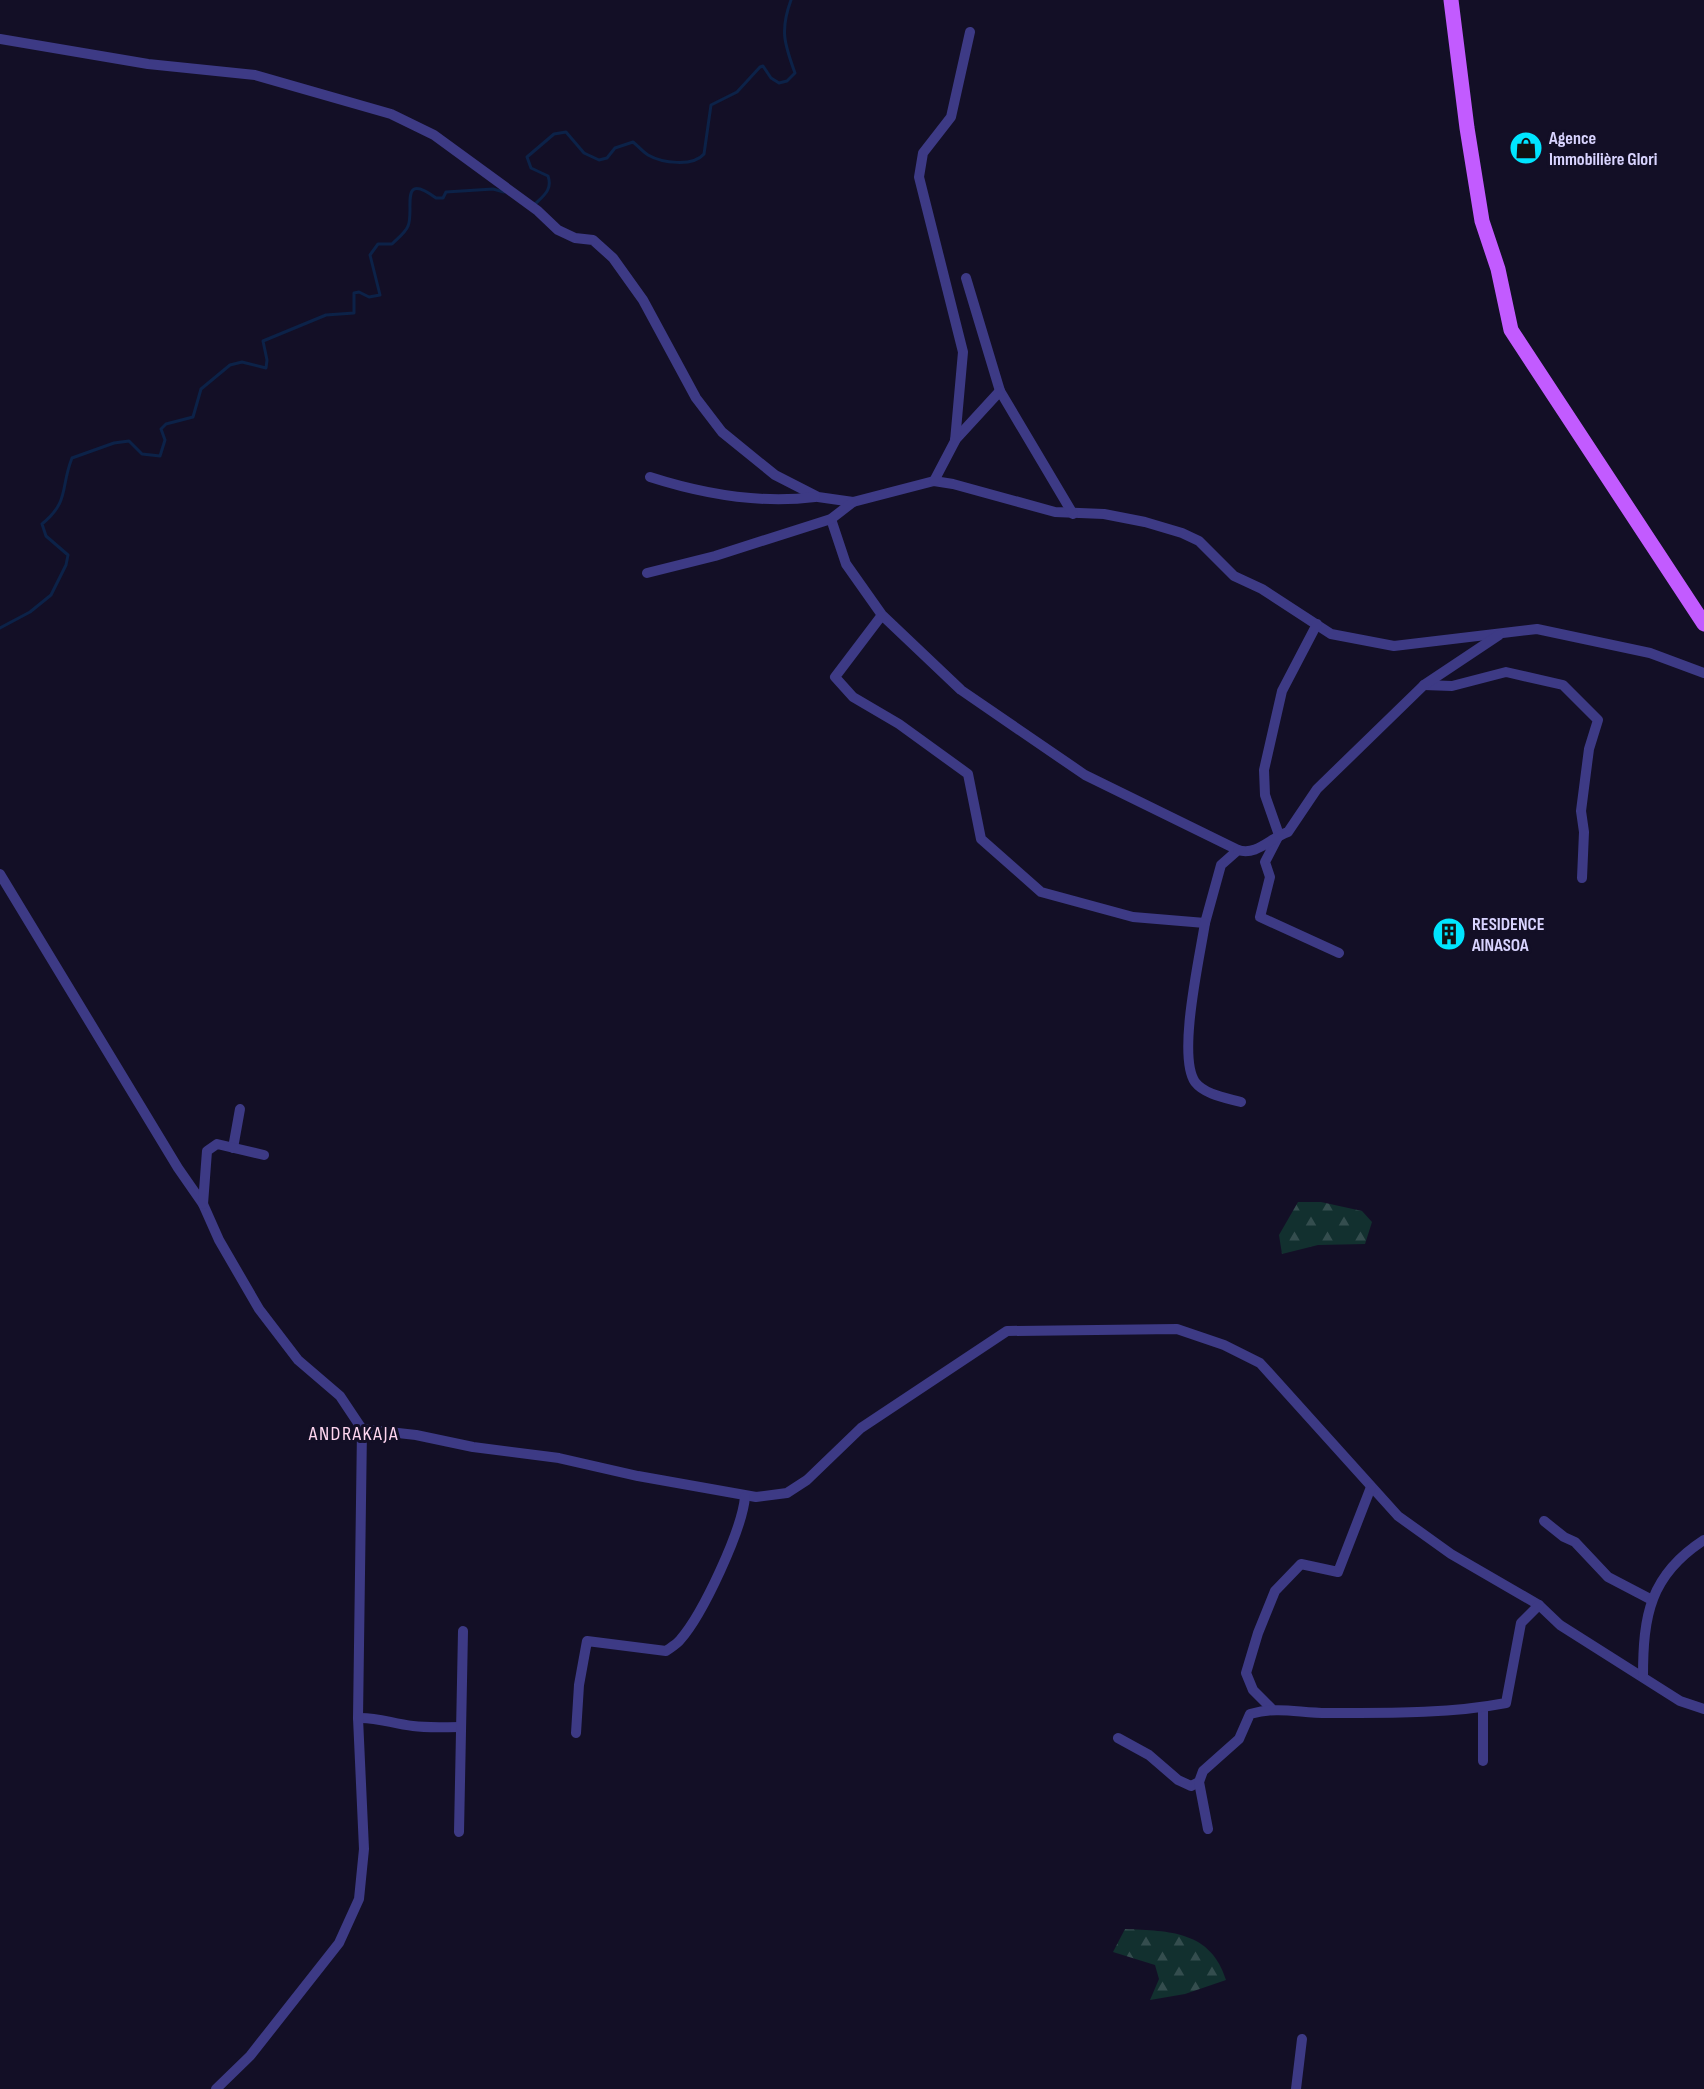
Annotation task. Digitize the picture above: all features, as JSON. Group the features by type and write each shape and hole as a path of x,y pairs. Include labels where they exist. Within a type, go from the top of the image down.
{"main road":[{"path":"1451,0 1467,128 1482,221 1498,269 1511,330 1704,624"}],"street":[{"path":"955,441 963,352 919,177 923,153 951,117 970,32"},
{"path":"0,39 148,64 255,75 391,114 434,135 538,210 558,230 575,238 593,240 613,258 643,300 696,398 722,432 775,475 818,497"},
{"path":"966,279 1000,391 1073,514"},
{"path":"934,481 955,441 1000,391"},
{"path":"650,477 678,486 741,497 797,499 818,497 853,502 934,481 1073,514 1104,514 1145,522 1182,533 1199,541 1234,576 1262,589 1331,634 1394,646 1537,629 1650,653 1704,673"},
{"path":"647,573 716,556 831,519 853,502"},
{"path":"831,519 846,564 882,615 962,690 1085,775 1247,853 1288,832 1317,789 1424,685 1502,633"},
{"path":"882,615 836,677 854,697 899,724 968,774 981,839 1041,892 1133,917 1205,923"},
{"path":"1317,624 1282,691 1264,770 1265,795 1279,835 1265,862 1270,877 1260,917 1339,953"},
{"path":"1424,685 1452,686 1506,672 1563,685 1598,720 1589,749 1581,812 1584,832 1582,878"},
{"path":"1238,850 1221,865 1205,923 1190,1025 1189,1067 1196,1083 1208,1092 1241,1102"},
{"path":"0,874 178,1168 203,1204 219,1240 259,1308 298,1360 340,1396 362,1429 358,1718 364,1849 359,1899 339,1943 250,2056 216,2089"},
{"path":"233,1148 240,1109"},
{"path":"203,1204 207,1152 217,1144 264,1155"},
{"path":"362,1429 416,1435 473,1447 559,1458 745,1497 787,1493 807,1480 861,1428 1007,1331 1177,1329 1224,1345 1260,1363 1398,1516 1451,1554 1539,1605 1560,1624 1680,1701 1704,1709"},
{"path":"1271,1708 1253,1690 1246,1673 1258,1633 1275,1591 1301,1564 1338,1572 1371,1487"},
{"path":"576,1733 579,1685 587,1641 666,1651 680,1640 715,1581 744,1514 745,1497"},
{"path":"1544,1521 1564,1537 1575,1542 1608,1577 1652,1600"},
{"path":"1643,1677 1643,1639 1652,1600 1669,1567 1704,1540"},
{"path":"1209,1829 1199,1782 1203,1771 1239,1739 1250,1714 1271,1708 1311,1713 1346,1713 1483,1707 1506,1703 1521,1623 1539,1605"},
{"path":"459,1832 463,1631"},
{"path":"1483,1707 1483,1761"},
{"path":"358,1718 375,1717 391,1723 416,1727 460,1727"},
{"path":"1118,1738 1149,1755 1178,1780 1191,1786 1199,1782"},
{"path":"1296,2089 1302,2039"}],"green space":[{"path":"1298,1202 1321,1202 1362,1211 1372,1222 1365,1244 1318,1245 1282,1254 1279,1235"},
{"path":"1125,1929 1173,1933 1199,1943 1219,1964 1226,1980 1185,1994 1150,2000 1159,1979 1155,1965 1113,1952"}],"waterway":[{"path":"534,205 548,189 549,181 548,176 531,168 527,157 554,134 566,132 584,153 599,160 607,158 615,148 633,142 648,155 661,160 685,162 699,158 704,154 711,105 737,92 760,67 763,66 771,78 779,83 787,81 795,73 785,36 785,20 791,0"},
{"path":"0,628 30,612 51,595 66,565 68,555 46,536 42,524 51,516 61,501 72,458 114,443 129,441 142,454 160,456 165,440 161,429 166,424 193,417 201,389 230,365 242,362 266,368 267,360 263,341 326,315 354,313 354,293 359,292 369,297 380,295 370,255 378,244 392,244 407,228 412,191 417,188 436,198 443,198 446,192 493,189 504,192"}],"place":[{"name":"Agence Immobilière Glori","path":"1526,148"},
{"name":"RESIDENCE AINASOA","path":"1449,934"}],"district":[{"name":"ANDRAKAJA","path":"354,1433"}]}
